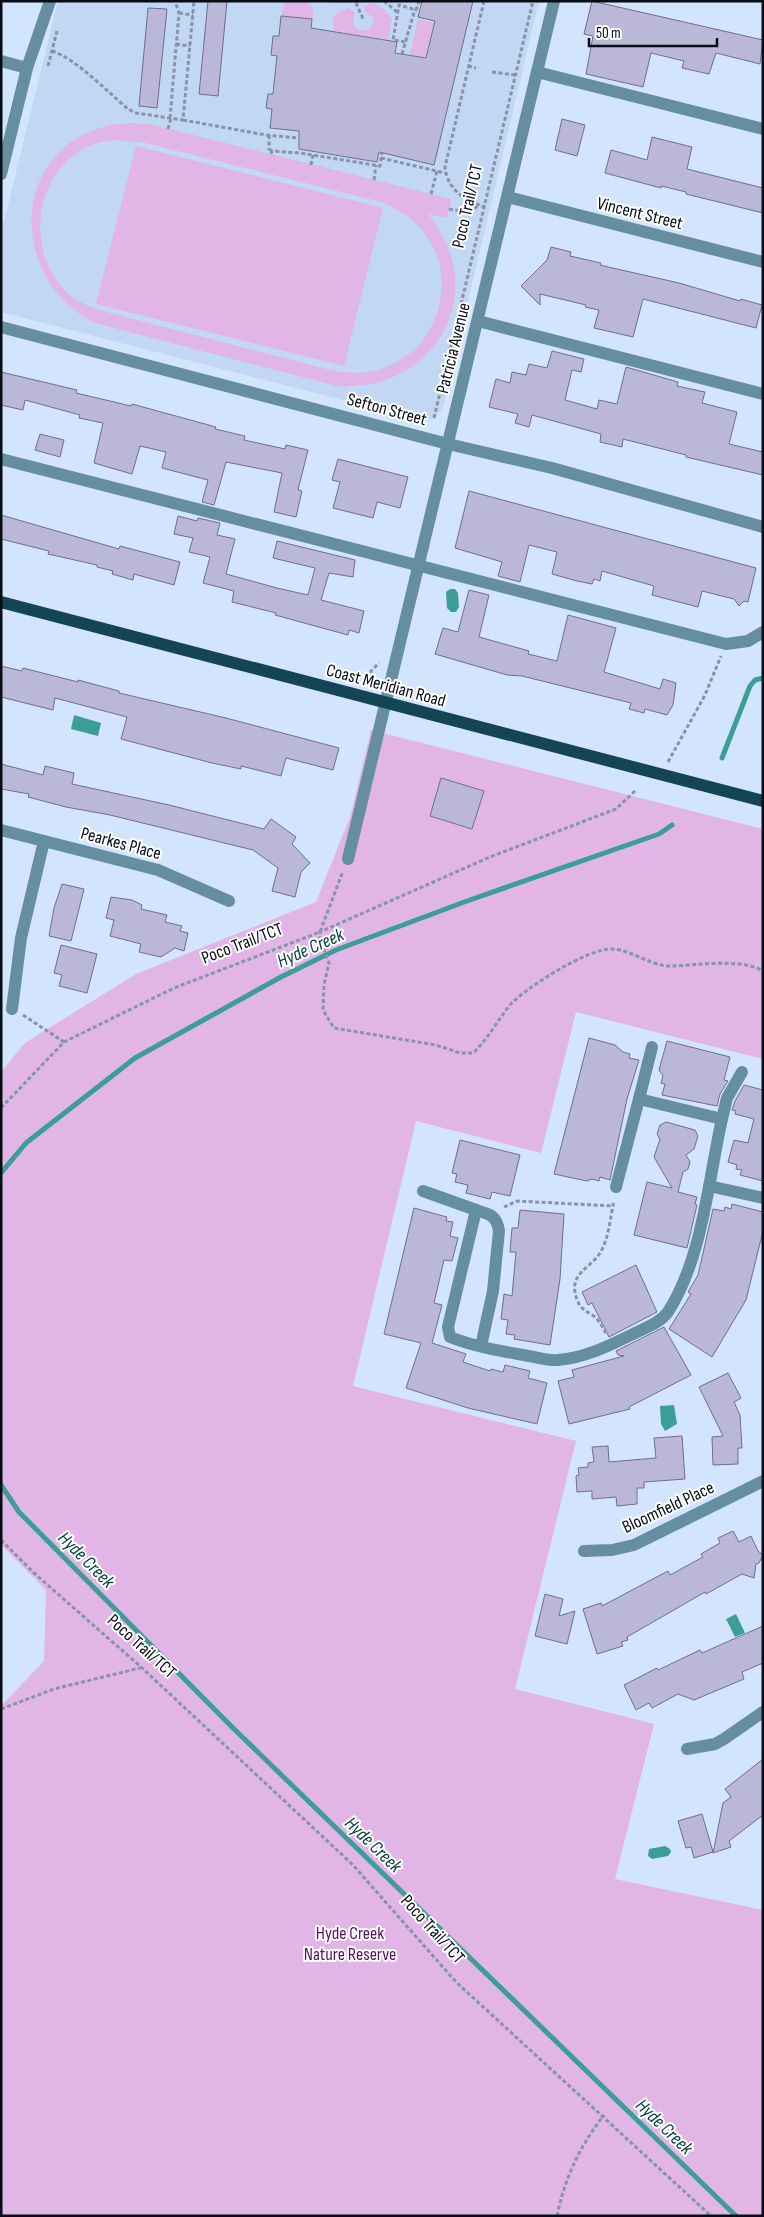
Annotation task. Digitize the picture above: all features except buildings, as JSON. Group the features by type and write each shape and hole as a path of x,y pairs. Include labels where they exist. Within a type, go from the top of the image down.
{"main road":[{"name":"Coast Meridian Road","path":"1,602 763,801"}],"street":[{"path":"1,174 27,68 50,1"},
{"name":"Patricia Avenue","path":"348,859 554,1"},
{"path":"1,61 27,68"},
{"path":"537,72 763,129"},
{"name":"Vincent Street","path":"508,197 763,262"},
{"path":"478,321 763,394"},
{"name":"Sefton Street","path":"1,327 448,444 552,468 763,527"},
{"path":"1,460 726,644 748,641 763,632"},
{"name":"Pearkes Place","path":"1,830 158,870 229,901"},
{"path":"12,1008 21,938 44,841"},
{"path":"616,1192 652,1047"},
{"path":"476,1210 448,1333 450,1337 482,1346 556,1360 597,1351 660,1320 667,1313 691,1260 709,1186 727,1098 742,1072"},
{"path":"639,1099 722,1119"},
{"path":"709,1186 763,1198"},
{"path":"423,1191 493,1216 498,1222 499,1231 494,1291 482,1346"},
{"name":"Bloomfield Place","path":"584,1551 612,1550 634,1545 763,1481"},
{"path":"687,1749 720,1742 763,1712"}],"path":[{"path":"168,129 179,13 175,1"},
{"path":"183,120 194,1"},
{"path":"335,1 356,3 362,1"},
{"path":"384,1 398,12"},
{"path":"402,54 418,1"},
{"path":"484,1 446,157 445,173 450,184 458,193 485,207"},
{"name":"Poco Trail/TCT","path":"434,418 533,1"},
{"path":"356,3 364,21"},
{"path":"405,42 393,40 399,6 415,9"},
{"path":"179,13 193,15"},
{"path":"48,66 59,23"},
{"path":"176,44 190,46"},
{"path":"52,51 58,53 83,71 128,109 269,135 298,138"},
{"path":"468,66 476,68"},
{"path":"492,72 516,75"},
{"path":"269,135 269,149 271,153 313,155 380,166 382,153"},
{"path":"312,165 313,155"},
{"path":"381,158 445,173"},
{"path":"374,180 376,165"},
{"path":"431,194 437,172"},
{"path":"449,209 468,212 480,205"},
{"path":"661,775 705,695 726,644"},
{"name":"Poco Trail/TCT","path":"1,1108 64,1042 174,988 320,932 490,857 616,809 635,791"},
{"path":"348,859 320,932 320,939 329,963 324,985 322,1010 334,1028 436,1045 460,1053 473,1053 483,1043 510,1005 528,988 594,953 610,949 626,951 664,966 746,964 763,971"},
{"path":"12,1008 64,1042"},
{"path":"608,1338 596,1318 579,1305 576,1280 584,1268 600,1254 605,1242 616,1192"},
{"path":"504,1207 517,1201 613,1206"},
{"name":"Poco Trail/TCT","path":"1,1540 34,1573 141,1667 353,1865 456,1982 604,2115 711,2216"},
{"path":"1,1708 54,1689 141,1667"},
{"path":"557,2216 564,2185 575,2158 604,2115"}],"shaded area":[{"path":"58,1 539,1 443,407 436,417 426,421 420,420 1,312 1,234"},
{"path":"450,589 455,589 458,593 459,607 456,612 451,612 447,608 446,592"},
{"path":"74,715 101,723 98,736 71,729"},
{"path":"674,1405 677,1424 665,1431 661,1424 660,1406"},
{"path":"736,1614 745,1633 735,1637 726,1619"},
{"path":"665,1846 671,1852 668,1856 652,1859 648,1856 649,1849"}],"green space":[{"path":"287,1 303,2 310,5 313,19 282,16 283,5"},
{"path":"370,3 382,7 392,19 388,40 334,31 334,16 348,8 355,13 353,22 356,28 362,31 369,29 373,24 373,18 365,11 364,7"},
{"path":"418,19 434,23 425,58 410,55"},
{"path":"130,123 150,124 451,199 447,218 428,214 447,244 455,274 453,304 444,332 426,355 402,373 372,384 337,386 95,323 64,301 44,272 33,240 33,207 42,176 61,150 91,131","holes":["112,140 142,142 378,201 410,218 432,244 438,260 441,276 441,294 432,326 415,349 386,367 368,372 344,372 110,313 75,299 56,280 45,256 40,231 42,206 51,182 66,162 86,148"]},
{"path":"136,146 383,208 344,366 96,304"},
{"name":"Hyde Creek Nature Reserve","path":"371,730 763,829 763,1059 576,1012 541,1153 416,1121 353,1386 576,1441 515,1689 654,1724 615,1879 763,1910 763,2216 1,2216 1,1706 44,1661 46,1590 1,1545 1,1072 25,1043 136,974 316,902 350,817"}],"waterway":[{"name":"Hyde Creek","path":"722,758 750,686 755,680 763,678"},
{"name":"Hyde Creek","path":"1,1173 26,1143 135,1058 281,977 336,950 467,901 659,834 672,825"},
{"name":"Hyde Creek","path":"1,1485 19,1512 233,1728 736,2216"}]}
